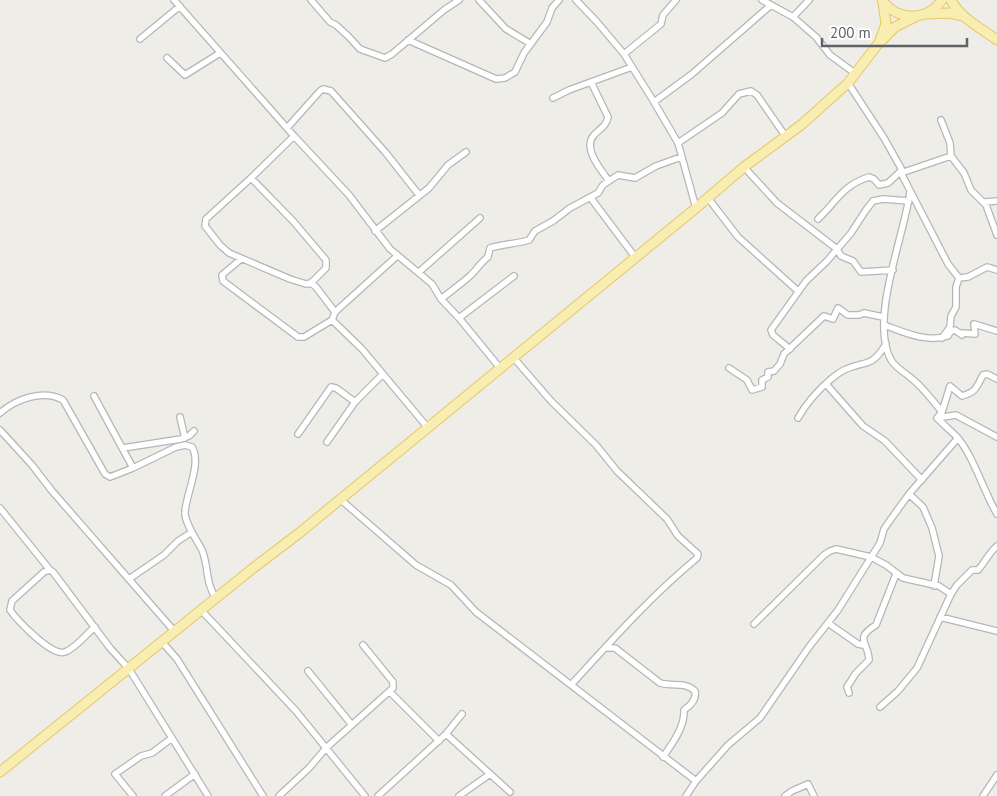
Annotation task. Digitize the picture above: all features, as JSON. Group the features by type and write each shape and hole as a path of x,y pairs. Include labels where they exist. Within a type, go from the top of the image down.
{"main road":[{"path":"0,772 298,534 744,167 786,137 848,83 878,44 895,27 934,9 942,0"},
{"path":"950,0 964,16 997,40"},
{"path":"883,1 898,14 908,16 943,13 964,16"},
{"path":"878,44 886,24 883,1"}],"street":[{"path":"174,0 294,136 349,195 375,231 397,256 432,284 441,299 500,368"},
{"path":"310,0 330,22 355,42 360,49 384,58 392,54 444,10 459,0"},
{"path":"478,0 506,29 531,44"},
{"path":"408,40 496,79 505,78 515,72 524,53 559,0"},
{"path":"576,0 598,22 624,54 678,143 696,208"},
{"path":"624,54 661,24 663,15 676,0"},
{"path":"762,0 794,17 816,37 830,55 856,74"},
{"path":"794,17 808,0"},
{"path":"654,102 692,74 771,4"},
{"path":"140,39 180,6"},
{"path":"167,58 185,75 220,53"},
{"path":"553,98 569,90 632,67"},
{"path":"591,82 608,117 603,127 591,138 590,148 595,161 608,181"},
{"path":"848,83 884,138 948,264 958,278 956,307 951,316 950,327 942,338"},
{"path":"287,128 320,91 323,89 331,92 386,153 419,195"},
{"path":"678,143 722,113 739,94 752,91 757,95 786,137"},
{"path":"941,120 950,142 951,156 964,173 971,190 984,202 997,235"},
{"path":"294,136 206,219 204,224 220,245 230,253 290,279 311,284 335,312"},
{"path":"375,231 429,188 448,166 466,152"},
{"path":"818,219 836,198 852,184 870,176 879,185 888,183 902,172 951,156"},
{"path":"441,299 473,273 488,257 490,248 529,240 535,230 598,193 603,185 618,175 635,178 656,166 681,157"},
{"path":"744,167 777,203 837,250 841,256 853,262 861,272 893,270"},
{"path":"251,178 297,225 326,260 326,268 311,284"},
{"path":"910,191 886,297 883,317 886,344 892,362 919,385 942,412"},
{"path":"590,198 635,257"},
{"path":"708,198 738,237 798,291"},
{"path":"790,350 773,335 771,330 798,291 827,262 874,202 883,199 909,201"},
{"path":"984,202 997,201"},
{"path":"419,272 480,218"},
{"path":"241,259 222,275 223,281 298,338 304,337 332,320 335,312 397,256"},
{"path":"958,278 968,277 987,267 997,270"},
{"path":"459,318 514,276"},
{"path":"729,368 747,380 752,390 762,387 762,380 768,377 768,372 774,371 780,364 784,354 824,316 833,319 838,308 848,315 864,313 883,317"},
{"path":"332,320 362,349 428,428"},
{"path":"884,325 932,339 948,336 950,332 955,330 962,335 962,333 975,334 974,324 997,331"},
{"path":"798,418 811,397 826,384 844,370 878,357 886,344"},
{"path":"513,358 551,402 596,445 623,476 667,519 678,536 698,554 697,558 672,579 571,685"},
{"path":"327,442 355,402 382,374"},
{"path":"937,418 942,412 950,386 962,396 975,390 983,375 987,374 997,380"},
{"path":"826,384 868,430 885,442 922,480"},
{"path":"298,434 331,387 336,388 355,402"},
{"path":"0,413 11,403 30,397 57,396 63,400 106,474 110,477 176,447 185,445 192,448 195,454 195,464 184,514 203,554 208,586 216,598"},
{"path":"94,396 133,468"},
{"path":"937,418 956,415 997,437"},
{"path":"180,417 185,438"},
{"path":"937,418 958,438 968,452 987,497 997,514"},
{"path":"0,430 174,632"},
{"path":"123,448 185,438 194,431"},
{"path":"686,796 696,781 728,746 760,718 828,623 880,543 884,530 909,494 958,438"},
{"path":"909,494 924,507 932,528 939,556 934,586"},
{"path":"340,499 416,566 451,585 476,612 696,781"},
{"path":"0,508 61,582 110,648 129,669 208,796"},
{"path":"129,580 192,532"},
{"path":"880,707 898,691 917,668 956,585 969,572 978,570 997,546"},
{"path":"754,624 805,573 830,551 836,550 871,557 886,565 896,574 912,581 939,586 951,594"},
{"path":"50,570 44,572 12,601 10,610 17,620 56,652 62,653 69,650 95,627"},
{"path":"849,693 846,687 853,676 869,660 863,645 864,638 868,630 876,625 896,574"},
{"path":"201,610 296,711 365,796"},
{"path":"940,617 997,631"},
{"path":"828,623 858,644 863,645"},
{"path":"850,638 864,638"},
{"path":"162,642 177,659 263,796"},
{"path":"279,796 309,768 326,748 390,692 393,682 363,645"},
{"path":"605,648 615,648 660,683 685,685 695,691 694,699 690,706 684,710 684,717 676,737 663,757"},
{"path":"308,670 352,726"},
{"path":"390,692 439,741"},
{"path":"378,796 439,741 462,714"},
{"path":"446,734 510,792"},
{"path":"133,796 115,774 140,756 152,753 172,738"},
{"path":"164,796 195,774"},
{"path":"459,796 490,774"},
{"path":"983,796 997,775"},
{"path":"785,796 808,784 814,796"}]}
